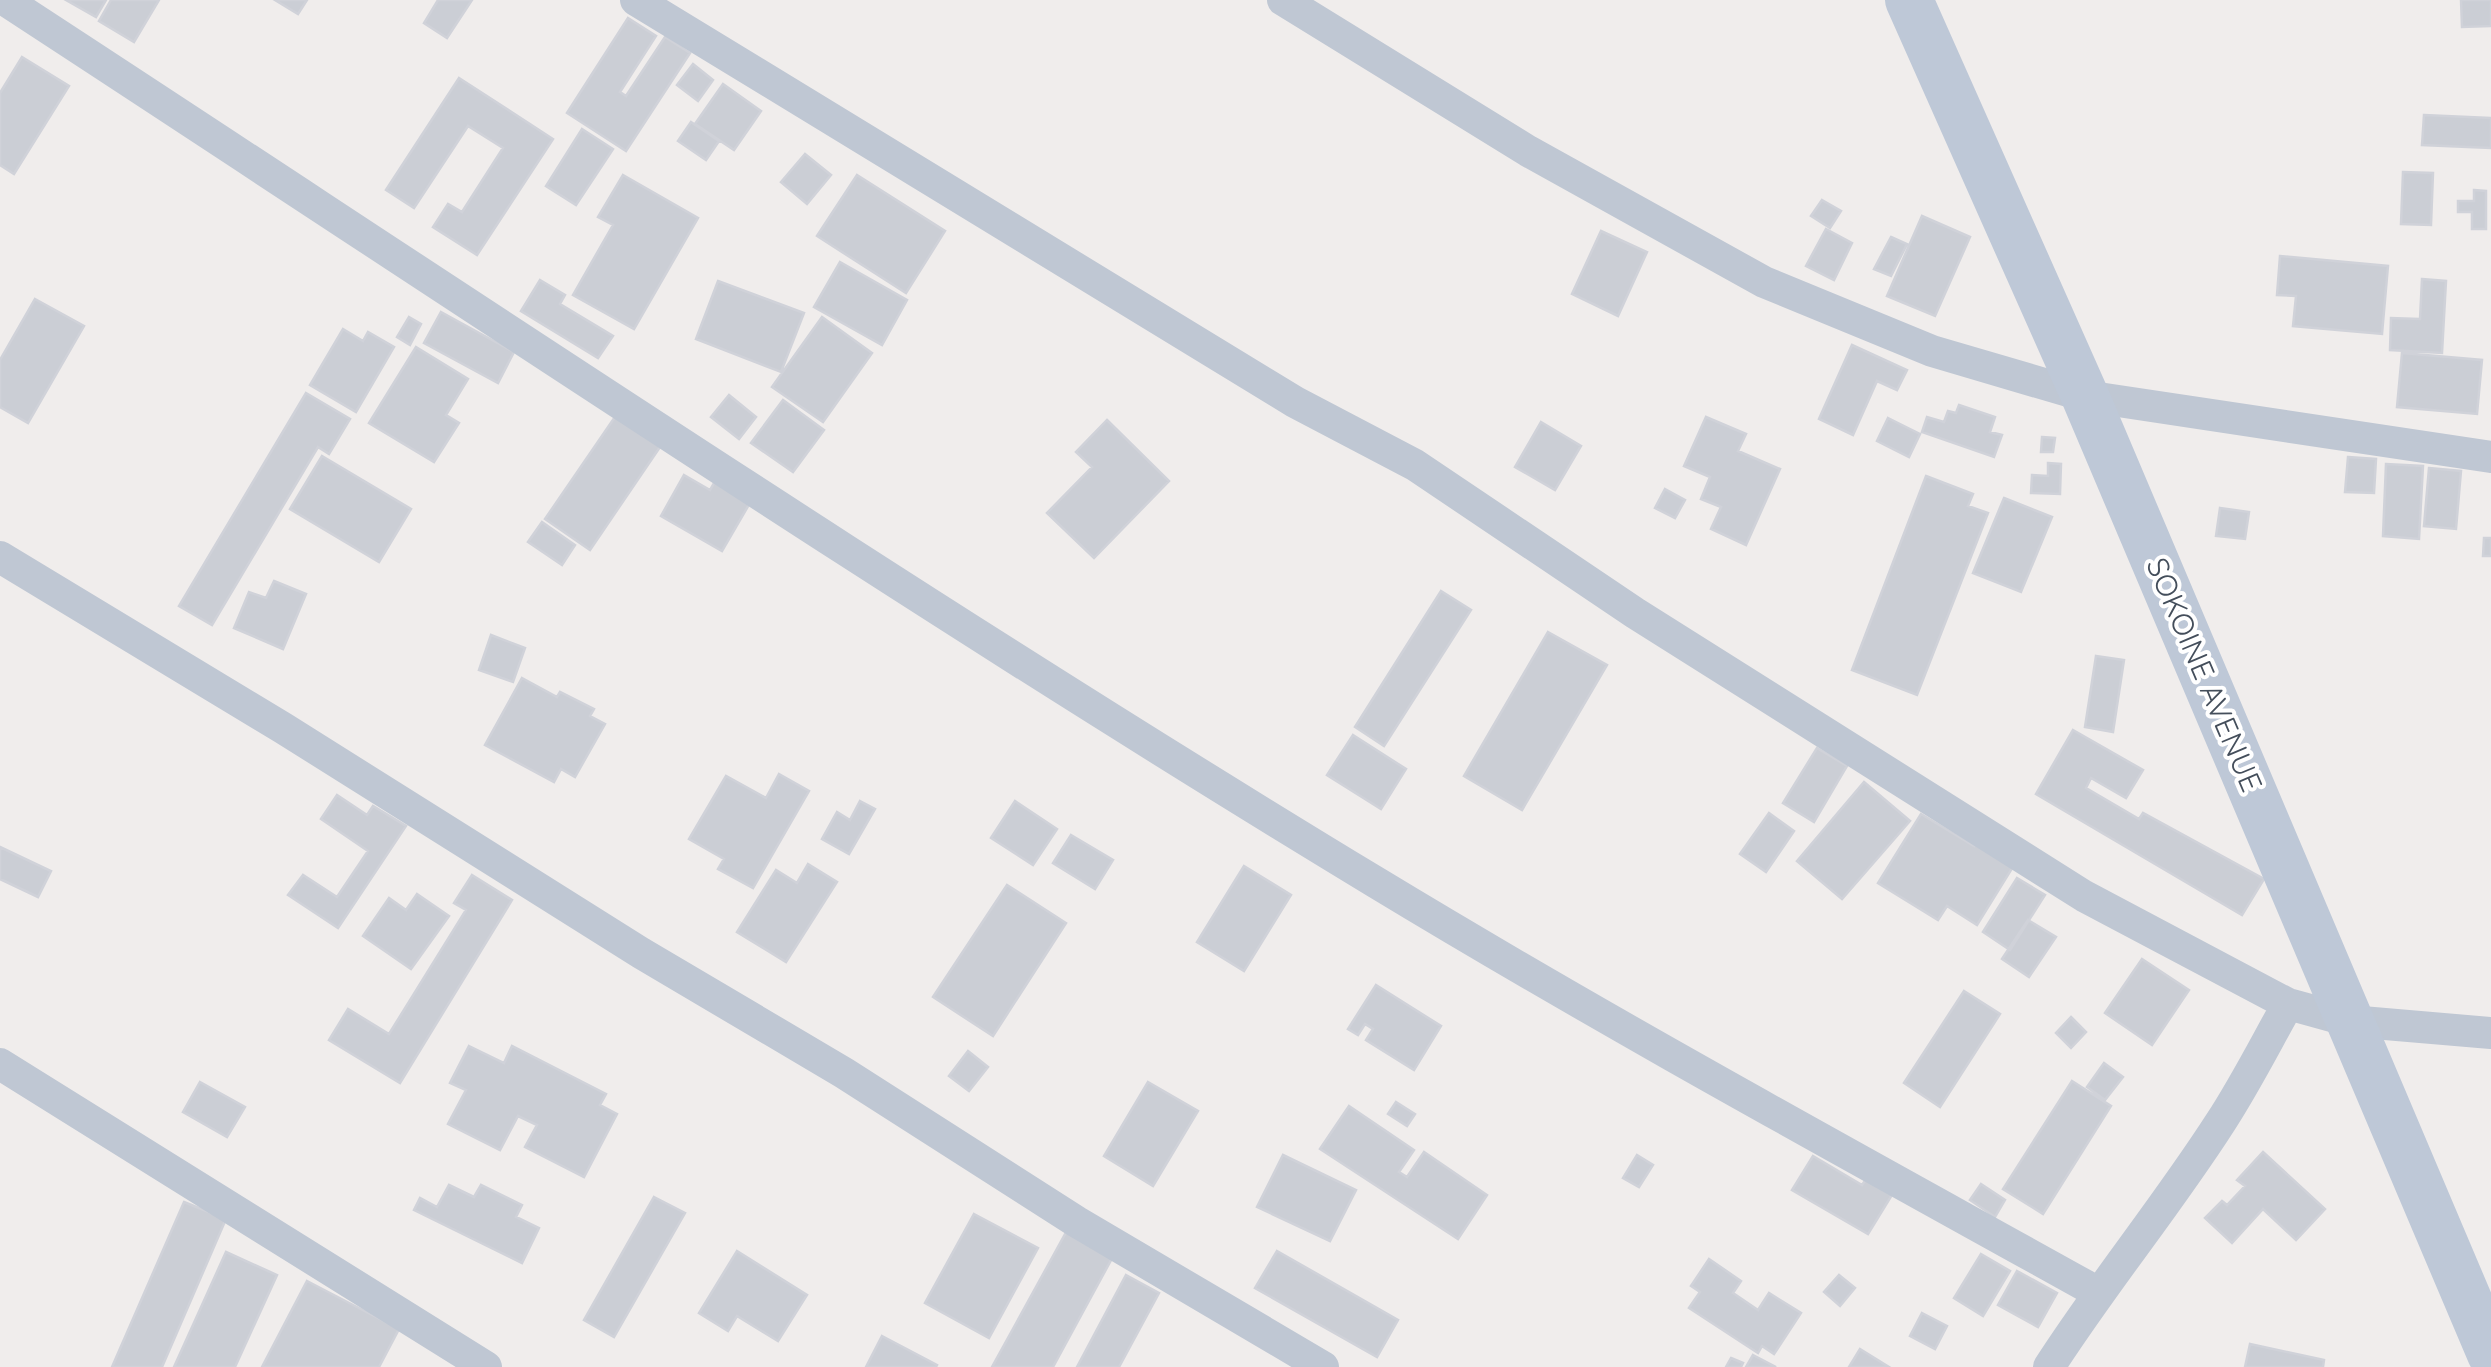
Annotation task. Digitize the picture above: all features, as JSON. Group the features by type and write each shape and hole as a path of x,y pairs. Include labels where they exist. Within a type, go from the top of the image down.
{"street":[{"path":"4,0 788,515 1344,862 1593,1012 2097,1292"},
{"path":"636,0 1295,402 1415,465 1635,612 2084,896 2288,1004 2350,1022 2491,1033"},
{"path":"1283,0 1528,151 1764,282 1932,350 2085,396 2491,457"},
{"name":"SOKOINE AVENUE","path":"1909,0 2085,396 2491,1354"},
{"path":"0,557 844,1074 1077,1222 1323,1367"},
{"path":"2049,1367 2097,1292 2161,1210 2222,1121 2288,1004"},
{"path":"0,1064 486,1367"}],"building":[{"path":"66,0 106,0 96,17"},
{"path":"111,0 159,0 134,42 99,21"},
{"path":"275,0 307,0 298,14"},
{"path":"438,0 472,0 447,38 424,23"},
{"path":"2461,0 2491,0 2491,26 2462,27"},
{"path":"628,18 656,36 620,92 626,96 665,37 690,53 626,151 567,113"},
{"path":"22,57 69,86 14,174 0,165 0,93"},
{"path":"693,64 713,80 698,101 677,85"},
{"path":"459,78 553,139 477,255 433,227 448,204 462,212 503,148 468,126 414,208 386,190"},
{"path":"723,84 761,111 734,150 695,124"},
{"path":"2424,115 2491,118 2491,148 2422,145"},
{"path":"691,122 719,141 706,160 678,141"},
{"path":"582,129 613,149 576,205 546,186"},
{"path":"805,154 831,175 807,204 781,182"},
{"path":"2403,172 2433,173 2431,225 2401,224"},
{"path":"623,175 698,218 634,329 573,295 613,225 598,217"},
{"path":"857,175 945,231 906,293 817,236"},
{"path":"2474,190 2486,191 2486,229 2472,229 2472,212 2458,212 2458,201 2474,201"},
{"path":"1822,200 1841,211 1830,228 1811,216"},
{"path":"1922,216 1970,237 1935,316 1887,296"},
{"path":"1826,229 1852,243 1834,280 1806,266"},
{"path":"1601,231 1647,252 1618,316 1572,294"},
{"path":"1891,237 1907,244 1891,276 1874,269"},
{"path":"2280,256 2388,266 2382,334 2293,326 2296,296 2277,295"},
{"path":"840,262 907,300 882,345 814,307"},
{"path":"2422,279 2446,281 2442,353 2390,350 2391,318 2420,319"},
{"path":"540,280 565,295 560,304 613,336 598,358 521,311"},
{"path":"718,281 804,313 781,372 696,339"},
{"path":"35,299 84,326 28,423 0,407 0,360"},
{"path":"441,312 514,352 498,383 424,343"},
{"path":"409,317 421,324 410,345 397,337"},
{"path":"822,317 872,353 823,422 772,387"},
{"path":"343,329 363,341 368,332 394,347 356,412 310,385"},
{"path":"1852,345 1907,370 1897,390 1877,381 1853,435 1819,419"},
{"path":"416,347 468,379 446,415 459,423 434,462 369,423"},
{"path":"2402,353 2482,360 2477,414 2397,407"},
{"path":"306,393 350,419 329,454 318,447 212,625 179,606"},
{"path":"729,395 756,417 739,439 711,417"},
{"path":"783,400 824,430 793,472 751,443"},
{"path":"1959,405 1995,417 1990,432 2002,435 1994,457 1922,432 1927,417 1944,422 1948,411 1956,413"},
{"path":"617,414 662,444 590,550 545,519"},
{"path":"1706,417 1746,434 1738,451 1780,469 1746,545 1711,529 1721,507 1701,499 1710,477 1684,466"},
{"path":"1888,418 1920,434 1909,457 1877,441"},
{"path":"1107,420 1169,481 1094,558 1047,513 1092,467 1076,452"},
{"path":"1541,422 1581,446 1555,490 1515,467"},
{"path":"2042,437 2055,438 2053,452 2041,452"},
{"path":"322,456 411,509 379,562 290,509"},
{"path":"2348,457 2376,459 2374,493 2345,492"},
{"path":"2048,463 2061,464 2060,494 2031,493 2032,475 2048,476"},
{"path":"2386,464 2423,466 2419,539 2383,536"},
{"path":"2429,468 2461,471 2456,529 2424,526"},
{"path":"684,475 710,490 718,476 754,496 722,551 661,516"},
{"path":"1926,476 1973,494 1968,506 1988,513 1917,695 1852,670"},
{"path":"1665,489 1685,500 1675,518 1655,508"},
{"path":"2004,498 2052,517 2021,592 1973,573"},
{"path":"2220,508 2249,512 2245,539 2216,536"},
{"path":"542,522 575,545 562,565 528,542"},
{"path":"2484,538 2491,538 2491,556 2483,556"},
{"path":"274,581 306,594 283,649 234,628 249,592 266,598"},
{"path":"1441,591 1471,610 1384,746 1355,727"},
{"path":"1548,632 1607,665 1522,810 1464,776"},
{"path":"491,635 525,648 513,682 479,670"},
{"path":"2096,656 2124,660 2113,732 2085,727"},
{"path":"522,678 557,697 560,692 594,709 590,716 605,724 575,777 561,769 554,782 485,745"},
{"path":"2073,730 2143,770 2126,798 2091,778 2086,788 2139,819 2143,813 2264,879 2242,915 2036,794"},
{"path":"1353,735 1406,769 1381,809 1327,775"},
{"path":"1817,748 1847,766 1814,822 1783,803"},
{"path":"779,774 809,791 753,888 718,869 724,859 689,839 726,776 766,798"},
{"path":"1864,782 1910,821 1842,899 1797,861"},
{"path":"337,795 367,815 373,806 406,826 338,928 288,895 303,875 337,897 368,851 321,819"},
{"path":"860,801 875,809 849,854 822,839 837,812 850,820"},
{"path":"1015,801 1057,829 1033,865 991,838"},
{"path":"1769,813 1794,831 1766,872 1740,854"},
{"path":"1921,814 1974,846 1978,838 2016,862 1977,925 1947,906 1938,920 1878,883"},
{"path":"1071,835 1113,860 1095,889 1053,863"},
{"path":"0,847 51,871 38,897 0,879"},
{"path":"808,864 837,882 786,962 737,932 776,870 797,883"},
{"path":"1244,866 1291,895 1244,971 1197,942"},
{"path":"472,875 512,900 400,1083 329,1040 348,1009 389,1034 466,910 454,903"},
{"path":"2017,878 2045,895 2010,950 1983,932"},
{"path":"1007,885 1066,923 993,1036 933,997"},
{"path":"417,894 449,916 411,969 363,936 389,898 406,910"},
{"path":"2028,920 2056,937 2029,977 2002,959"},
{"path":"2142,959 2189,990 2152,1045 2105,1013"},
{"path":"1376,985 1441,1026 1414,1070 1366,1040 1373,1029 1365,1024 1358,1035 1348,1029"},
{"path":"1964,991 2000,1014 1940,1107 1904,1083"},
{"path":"2071,1017 2086,1032 2071,1048 2056,1033"},
{"path":"469,1046 504,1063 512,1046 606,1094 600,1105 617,1114 584,1177 525,1147 537,1125 518,1116 500,1150 448,1124 466,1090 450,1083"},
{"path":"968,1051 988,1067 969,1091 949,1076"},
{"path":"2104,1063 2123,1077 2105,1100 2087,1087"},
{"path":"2072,1081 2111,1106 2043,1214 2003,1189"},
{"path":"200,1082 245,1107 227,1137 183,1112"},
{"path":"1148,1082 1198,1111 1153,1186 1104,1156"},
{"path":"1396,1102 1415,1114 1407,1126 1388,1114"},
{"path":"1349,1106 1414,1150 1399,1172 1407,1177 1424,1152 1487,1195 1458,1239 1320,1149"},
{"path":"2263,1152 2325,1209 2296,1240 2263,1209 2232,1243 2205,1218 2222,1201 2227,1205 2245,1186 2237,1180"},
{"path":"1283,1155 1356,1190 1330,1241 1257,1207"},
{"path":"1637,1155 1653,1165 1639,1187 1623,1178"},
{"path":"1813,1156 1862,1185 1869,1175 1895,1190 1868,1234 1792,1190"},
{"path":"1981,1184 2005,1200 1995,1217 1970,1200"},
{"path":"449,1185 474,1197 481,1185 522,1205 516,1217 539,1228 522,1263 414,1210 420,1198 437,1207"},
{"path":"654,1197 685,1213 614,1337 584,1320"},
{"path":"184,1202 226,1219 162,1367 112,1367"},
{"path":"974,1214 1038,1248 989,1338 925,1303"},
{"path":"1069,1227 1116,1251 1053,1367 992,1367"},
{"path":"737,1251 807,1295 778,1341 737,1316 728,1331 699,1313"},
{"path":"1277,1251 1398,1320 1377,1357 1255,1288"},
{"path":"226,1252 277,1275 235,1367 174,1367"},
{"path":"1981,1254 2010,1271 1983,1316 1954,1298"},
{"path":"1709,1259 1741,1281 1733,1293 1758,1310 1769,1293 1801,1313 1774,1354 1762,1346 1758,1353 1689,1308 1700,1292 1691,1286"},
{"path":"2017,1271 2057,1293 2038,1327 1998,1305"},
{"path":"1126,1275 1159,1293 1119,1367 1077,1367"},
{"path":"1839,1275 1855,1288 1840,1306 1824,1292"},
{"path":"307,1281 399,1329 379,1367 262,1367"},
{"path":"1922,1313 1947,1326 1935,1349 1910,1336"},
{"path":"882,1336 937,1365 936,1367 866,1367"},
{"path":"2250,1344 2324,1360 2323,1367 2245,1367"},
{"path":"1860,1349 1889,1367 1849,1367"},
{"path":"1753,1355 1776,1367 1746,1367"},
{"path":"1731,1358 1743,1363 1741,1367 1726,1367"}]}
